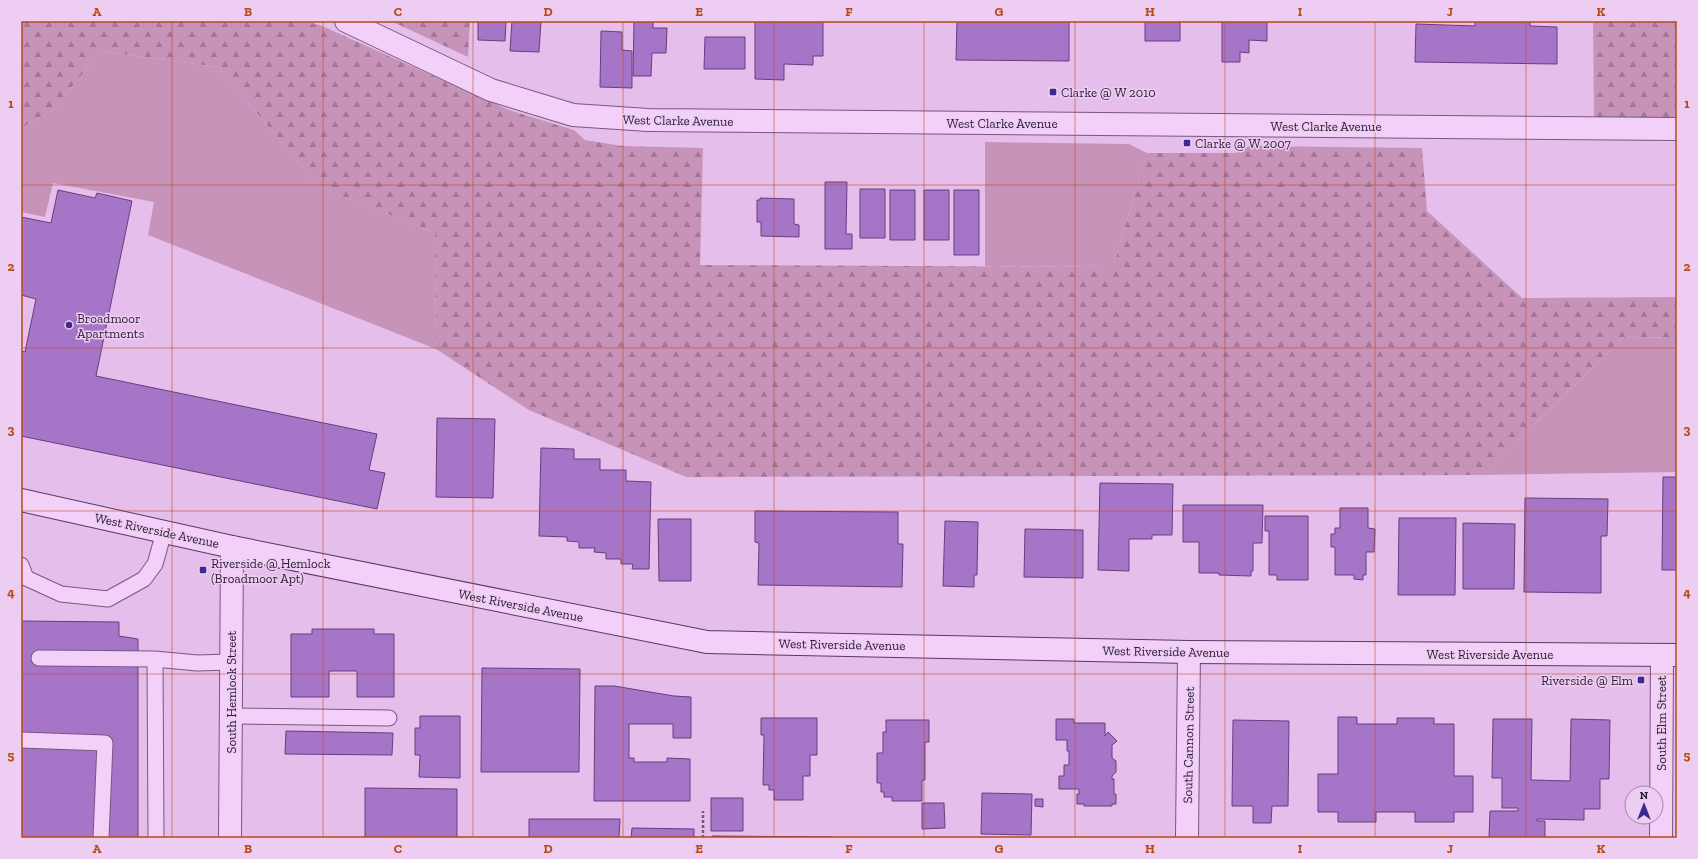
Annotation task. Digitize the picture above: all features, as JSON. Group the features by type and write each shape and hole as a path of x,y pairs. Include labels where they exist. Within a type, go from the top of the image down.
{"street":[{"name":"West Clarke Avenue","path":"346,21 491,90 573,115 648,120 1677,129"},
{"name":"West Riverside Avenue","path":"21,500 164,532 707,642 1189,652 1669,655"},
{"name":"South Hemlock Street","path":"230,838 232,546"},
{"name":"South Cannon Street","path":"1187,838 1189,652"},
{"name":"South Elm Street","path":"1661,838 1669,655"}],"lane":[{"path":"21,565 26,578 61,594 108,599 144,579 155,564 164,532"},
{"path":"39,658 155,659 197,663 231,662"},
{"path":"155,659 156,838"},
{"path":"231,716 389,718"},
{"path":"21,740 105,743 101,838"}],"path":[{"path":"703,811 703,838"}],"green space":[{"path":"21,21 304,21 320,25 509,110 574,130 585,140 622,146 703,148 700,265 1113,267 1147,153 1235,153 1250,146 1422,148 1427,211 1522,298 1677,297 1677,337 1623,338 1482,475 686,477 529,410 436,349 435,233 319,187 218,67 101,51 54,109 21,128"},
{"path":"391,21 470,21 468,57"},
{"path":"1593,21 1677,21 1677,119 1594,118"},
{"path":"101,51 218,67 319,187 435,233 436,349 148,235 154,202 53,183 45,217 21,212 21,128 54,109"},
{"path":"985,142 1129,144 1147,153 1113,267 985,266"},
{"path":"1677,337 1677,472 1482,475 1623,338"}],"building":[{"path":"478,21 506,21 505,41 478,40"},
{"path":"512,21 541,21 539,52 510,51"},
{"path":"634,21 653,21 653,28 667,28 666,53 652,53 651,76 633,76"},
{"path":"755,21 823,21 823,56 813,56 813,65 784,64 784,80 755,79"},
{"path":"957,21 1069,21 1069,61 956,60"},
{"path":"1145,21 1180,21 1180,41 1145,41"},
{"path":"1222,21 1267,21 1267,41 1249,40 1249,53 1240,52 1240,62 1222,62"},
{"path":"1475,21 1530,21 1530,26 1557,27 1557,64 1415,62 1416,24 1475,26"},
{"path":"601,31 622,32 622,50 632,51 632,88 600,87"},
{"path":"705,37 745,37 745,69 704,69"},
{"path":"825,182 847,182 846,234 852,234 852,249 825,249"},
{"path":"860,189 885,189 885,238 860,238"},
{"name":"Broadmoor Apartments","path":"58,190 95,198 97,193 132,201 96,376 377,434 369,470 385,473 377,509 21,436 21,351 25,352 36,299 21,295 21,217 51,223"},
{"path":"890,190 915,190 915,240 890,240"},
{"path":"924,190 949,190 949,240 924,240"},
{"path":"954,190 979,190 979,255 954,255"},
{"path":"760,198 794,199 794,224 799,225 799,237 761,236 761,222 757,222 757,200 760,200"},
{"path":"437,418 495,419 493,498 436,497"},
{"path":"541,448 574,449 574,459 600,459 600,470 626,470 626,481 651,482 649,569 632,569 633,564 621,564 621,559 606,559 606,553 594,552 595,548 579,548 579,542 567,541 567,537 539,536"},
{"path":"1663,477 1677,477 1677,570 1662,570"},
{"path":"1100,483 1173,484 1172,535 1152,535 1152,539 1129,539 1129,571 1098,570"},
{"path":"1525,498 1608,499 1607,536 1601,536 1601,593 1524,592"},
{"path":"1183,505 1263,505 1262,543 1253,543 1253,571 1251,571 1251,576 1199,573 1199,542 1183,542"},
{"path":"1340,508 1368,508 1368,528 1375,529 1374,552 1366,552 1366,575 1363,575 1363,580 1354,579 1354,575 1335,575 1335,547 1331,547 1331,534 1335,534 1335,528 1340,528"},
{"path":"755,511 898,512 898,544 903,544 902,587 758,585 759,543 755,542"},
{"path":"1265,516 1308,516 1308,580 1277,580 1277,575 1269,575 1269,531 1265,531"},
{"path":"1399,518 1456,518 1455,595 1398,595"},
{"path":"658,519 691,519 691,581 659,581"},
{"path":"945,521 978,522 977,575 974,575 974,587 943,586"},
{"path":"1463,523 1515,524 1514,589 1463,589"},
{"path":"1025,529 1083,530 1083,578 1024,577"},
{"path":"21,621 119,622 119,636 138,639 138,838 21,838"},
{"path":"312,629 374,629 374,634 394,634 394,697 357,697 357,671 329,671 329,697 291,697 291,634 312,634"},
{"path":"482,668 580,669 579,772 481,772"},
{"path":"595,686 614,686 674,696 691,697 691,738 673,738 673,724 629,724 629,758 634,758 634,762 667,762 667,758 690,759 690,801 594,801"},
{"path":"420,716 460,716 460,778 419,777 420,755 415,755 415,728 420,728"},
{"path":"1338,717 1357,717 1357,724 1397,724 1397,718 1434,718 1434,724 1454,724 1454,776 1473,776 1473,812 1454,812 1454,822 1415,822 1415,812 1376,812 1376,822 1338,822 1338,812 1318,812 1318,774 1338,774"},
{"path":"761,718 817,718 817,755 810,755 810,776 803,776 803,800 774,800 774,790 769,790 769,785 763,785 764,735 761,735"},
{"path":"1056,719 1074,719 1074,723 1105,723 1105,736 1108,732 1117,741 1112,745 1112,758 1116,761 1116,772 1112,776 1112,779 1114,779 1116,804 1112,804 1112,806 1084,806 1084,804 1077,804 1077,794 1079,794 1079,789 1059,789 1059,776 1064,776 1064,765 1069,765 1069,751 1067,751 1067,740 1056,740"},
{"path":"1493,719 1532,719 1531,780 1570,781 1571,719 1610,720 1609,779 1600,779 1600,809 1584,809 1584,820 1537,819 1537,821 1545,821 1545,838 1489,838 1490,811 1518,811 1518,808 1502,808 1502,778 1492,778"},
{"path":"886,720 929,720 929,742 925,742 925,780 922,780 922,801 892,801 892,797 884,797 884,792 881,792 881,783 877,783 877,753 883,753 883,732 886,732"},
{"path":"1233,720 1289,721 1288,806 1272,806 1271,823 1253,823 1253,806 1232,806"},
{"path":"286,731 393,733 392,755 285,754"},
{"path":"365,788 457,789 457,838 365,838"},
{"path":"982,793 1032,794 1031,835 981,834"},
{"path":"711,798 743,798 743,831 711,831"},
{"path":"1035,799 1043,799 1043,807 1035,806"},
{"path":"922,803 944,803 945,828 922,829"},
{"path":"529,819 620,819 619,838 529,838"},
{"path":"632,828 694,829 694,838 631,838"},
{"path":"712,836 832,837 712,838"}],"place":[{"name":"Clarke @ W 2010","path":"1053,92"},
{"name":"Clarke @ W 2007","path":"1187,143"},
{"name":"Broadmoor Apartments","path":"69,325"},
{"name":"Riverside @ Hemlock (Broadmoor Apt)","path":"203,570"},
{"name":"Riverside @ Elm","path":"1641,680"}]}
